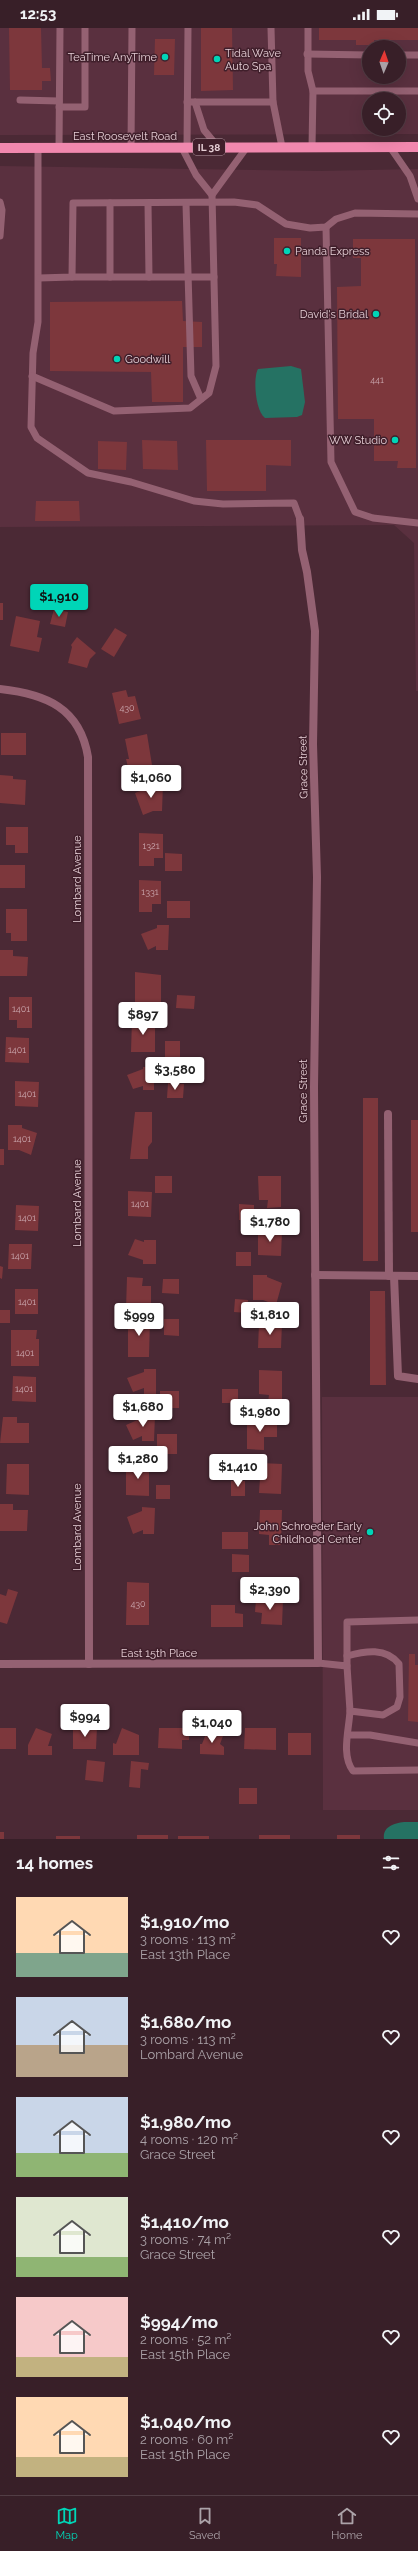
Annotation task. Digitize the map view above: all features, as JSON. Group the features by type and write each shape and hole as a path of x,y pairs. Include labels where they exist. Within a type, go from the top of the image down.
{"main road":[{"name":"East Roosevelt Road","path":"0,148 418,147"}],"street":[{"name":"Grace Street","path":"300,519 302,550 307,572 315,631 313,744 316,877 314,1088 318,1664"},
{"name":"Lombard Avenue","path":"0,688 20,692 48,701 71,715 80,728 86,742 88,757 88,1664"},
{"path":"388,1114 391,1276 398,1376 418,1379"},
{"path":"315,1275 418,1276"},
{"name":"East 15th Place","path":"0,1664 318,1664"}],"lane":[{"path":"59,148 60,28"},
{"path":"20,100 85,107 85,28"},
{"path":"131,148 132,28"},
{"path":"32,376 114,411 190,408 209,393 216,366 213,204 212,195 196,175 184,148 191,102 188,28"},
{"path":"272,28 272,102 282,147"},
{"path":"308,28 308,71 313,91 312,147"},
{"path":"307,54 362,54"},
{"path":"406,55 418,55"},
{"path":"313,91 418,91"},
{"path":"191,102 272,102"},
{"path":"191,102 204,130 218,147"},
{"path":"212,195 247,147"},
{"path":"390,147 410,176 418,199"},
{"path":"38,148 38,322 33,353 31,427 37,438 88,473 131,482 194,501 223,504 294,502 300,519"},
{"path":"0,202 2,210 0,236"},
{"path":"72,277 73,203 213,204 234,202 257,205 286,224 326,227 336,219 355,214 418,214"},
{"path":"110,203 110,277"},
{"path":"148,203 149,277"},
{"path":"186,204 191,376 201,399"},
{"path":"326,227 331,462 356,512 374,518 418,523"},
{"path":"39,278 214,277"},
{"path":"418,1620 347,1622 347,1666 350,1710 349,1735 345,1754 347,1764 354,1772 418,1770"},
{"path":"347,1656 374,1651 388,1655 399,1664 400,1697 393,1712 383,1715 350,1710"},
{"path":"318,1664 347,1666"},
{"path":"349,1735 370,1735 418,1743"}],"shaded area":[{"path":"0,28 418,28 418,134 406,134 406,92 362,92 362,134 0,135"},
{"path":"0,166 320,171 418,169 418,691 416,691 414,543 394,525 0,527"},
{"path":"291,366 301,369 305,402 302,415 297,417 265,418 259,409 257,402 255,386 256,373 258,369"},
{"name":"John Schroeder Early Childhood Center","path":"322,1397 418,1397 418,1810 323,1810"},
{"path":"418,1822 418,1839 384,1839 385,1831 390,1826 396,1823"}],"building":[{"path":"9,28 41,28 42,68 50,68 51,81 42,81 42,90 10,90"},
{"name":"Tidal Wave Auto Spa","path":"201,28 232,28 233,90 201,91"},
{"path":"319,28 418,28 418,40 362,40 362,45 356,45 356,40 319,40"},
{"name":"TeaTime AnyTime","path":"155,39 175,39 174,75 154,75"},
{"name":"Panda Express","path":"274,238 301,238 301,277 276,276 277,264 274,264"},
{"path":"353,239 415,239 416,468 397,468 398,461 374,461 374,419 338,419 337,287 361,286 361,258 353,258"},
{"name":"Goodwill","path":"182,301 183,321 202,322 202,347 183,347 183,402 152,402 151,372 50,371 50,302"},
{"path":"142,440 177,441 178,470 143,469"},
{"path":"206,440 291,440 291,466 266,465 266,491 207,491"},
{"path":"98,441 127,442 126,470 98,469"},
{"path":"36,501 79,501 80,521 35,521"},
{"path":"0,603 3,603 3,620 0,620"},
{"path":"54,609 68,612 65,627 50,624"},
{"path":"16,616 40,621 37,637 42,638 39,652 10,646"},
{"path":"115,628 127,635 114,657 101,649"},
{"path":"77,637 96,653 90,659 87,668 68,663 72,647 71,645"},
{"path":"126,690 128,697 135,696 141,719 119,724 112,693"},
{"path":"1,733 26,733 26,755 1,755"},
{"path":"147,734 152,765 129,771 126,759 129,759 125,739"},
{"path":"0,775 13,776 13,779 26,780 25,805 0,803"},
{"path":"150,784 163,784 162,811 153,811 143,815 135,793 150,787"},
{"path":"6,827 28,827 28,853 15,853 15,845 6,845"},
{"path":"139,833 163,834 163,858 154,858 154,866 139,866"},
{"path":"165,853 182,854 182,871 165,871"},
{"path":"0,865 25,865 25,888 0,888"},
{"path":"139,880 161,881 161,904 152,904 152,912 139,912"},
{"path":"167,901 190,901 190,918 167,918"},
{"path":"6,909 27,909 27,941 11,941 11,933 6,933"},
{"path":"157,925 169,925 168,950 156,950 156,946 148,950 141,934 157,928"},
{"path":"0,950 13,950 13,956 28,957 27,976 0,976"},
{"path":"135,972 161,975 161,1004 135,1004"},
{"path":"177,995 195,996 194,1009 176,1008"},
{"path":"9,997 32,997 32,1028 17,1028 17,1020 9,1020"},
{"path":"132,1019 155,1021 155,1052 131,1052"},
{"path":"6,1037 29,1038 29,1063 5,1062"},
{"path":"165,1041 180,1041 180,1058 165,1057"},
{"path":"143,1067 154,1067 154,1090 143,1090 143,1086 133,1089 127,1075 143,1069"},
{"path":"15,1081 39,1082 38,1107 15,1106"},
{"path":"168,1083 184,1084 183,1098 167,1098"},
{"path":"363,1098 378,1098 378,1261 363,1261"},
{"path":"135,1112 152,1112 152,1142 148,1147 148,1159 130,1159"},
{"path":"411,1120 418,1120 418,1232 411,1232"},
{"path":"8,1125 22,1125 22,1128 37,1133 31,1155 19,1150 8,1150"},
{"path":"0,1149 4,1149 4,1165 0,1165"},
{"path":"155,1176 172,1176 172,1193 155,1193"},
{"path":"258,1176 281,1176 281,1207 267,1208 268,1200 259,1200"},
{"path":"128,1191 152,1192 151,1217 128,1216"},
{"path":"239,1204 254,1205 254,1221 239,1220"},
{"path":"16,1205 39,1206 38,1231 15,1230"},
{"path":"258,1230 282,1231 281,1256 258,1255"},
{"path":"135,1239 144,1242 144,1240 156,1240 156,1264 143,1264 143,1260 128,1255"},
{"path":"9,1244 32,1244 31,1269 8,1269"},
{"path":"236,1252 251,1252 251,1266 236,1266"},
{"path":"0,1266 3,1267 2,1279 0,1278"},
{"path":"253,1275 267,1275 267,1277 282,1283 276,1305 263,1300 253,1300"},
{"path":"127,1277 143,1278 142,1286 151,1286 151,1309 126,1309"},
{"path":"163,1279 179,1279 179,1294 162,1293"},
{"path":"15,1289 38,1289 38,1314 15,1314"},
{"path":"370,1291 385,1291 386,1385 370,1385"},
{"path":"235,1299 248,1300 247,1313 234,1312"},
{"path":"0,1310 10,1310 10,1323 0,1323"},
{"path":"128,1318 150,1318 149,1357 128,1357"},
{"path":"164,1319 179,1319 179,1336 164,1335"},
{"path":"259,1323 282,1323 281,1348 258,1348"},
{"path":"11,1330 37,1330 36,1339 39,1339 39,1366 11,1366"},
{"path":"144,1369 156,1369 156,1395 144,1395 144,1388 133,1392 127,1378 144,1372"},
{"path":"259,1370 282,1371 282,1402 268,1402 269,1395 259,1394"},
{"path":"13,1376 36,1377 36,1402 12,1401"},
{"path":"222,1389 238,1389 238,1403 222,1403"},
{"path":"160,1391 179,1391 179,1408 160,1408"},
{"path":"142,1415 155,1415 154,1441 142,1441 142,1436 133,1440 126,1425 142,1418"},
{"path":"3,1417 17,1417 17,1423 29,1423 29,1443 0,1443"},
{"path":"247,1419 277,1420 277,1437 264,1437 264,1450 247,1449"},
{"path":"157,1434 177,1434 177,1454 157,1454"},
{"path":"261,1463 282,1464 281,1494 259,1493"},
{"path":"7,1464 29,1464 29,1495 6,1494"},
{"path":"126,1464 149,1464 149,1496 126,1495"},
{"path":"231,1481 245,1481 245,1496 231,1496"},
{"path":"156,1485 170,1485 170,1499 156,1499"},
{"path":"0,1504 13,1504 13,1510 28,1510 27,1531 0,1531"},
{"path":"142,1507 155,1508 154,1534 143,1534 143,1530 133,1534 127,1517 142,1511"},
{"path":"260,1510 282,1510 281,1545 269,1545 269,1535 259,1534"},
{"path":"222,1532 248,1532 248,1549 222,1549"},
{"path":"232,1554 249,1555 249,1572 232,1572"},
{"path":"127,1582 149,1583 149,1625 126,1625"},
{"path":"8,1589 18,1592 7,1624 0,1622 0,1594 6,1596"},
{"path":"256,1599 283,1600 282,1625 261,1624 262,1613 255,1612"},
{"path":"211,1605 235,1605 235,1613 243,1614 243,1627 211,1627"},
{"path":"409,1654 415,1654 415,1665 418,1665 418,1722 408,1721"},
{"path":"73,1727 97,1727 96,1749 73,1749"},
{"path":"0,1728 16,1728 16,1749 0,1749"},
{"path":"36,1728 52,1734 48,1746 52,1746 52,1755 28,1755 28,1745"},
{"path":"122,1728 139,1735 139,1755 113,1755 113,1743 116,1744"},
{"path":"159,1728 189,1728 189,1740 182,1740 182,1749 158,1748"},
{"path":"245,1728 276,1728 276,1750 244,1749"},
{"path":"208,1729 223,1736 220,1744 224,1747 224,1755 200,1754 200,1744 202,1744"},
{"path":"288,1733 311,1733 311,1755 288,1755"},
{"path":"87,1760 105,1762 103,1782 85,1780"},
{"path":"131,1761 149,1763 148,1770 141,1769 140,1788 129,1787"},
{"path":"239,1788 257,1788 257,1804 239,1804"},
{"path":"0,1832 4,1832 4,1839 0,1839"},
{"path":"137,1835 168,1835 168,1839 137,1839"},
{"path":"259,1835 290,1835 290,1839 259,1839"},
{"path":"337,1835 360,1835 360,1839 337,1839"},
{"path":"56,1836 80,1836 80,1839 56,1839"},
{"path":"178,1836 209,1836 209,1839 178,1839"}],"place":[{"name":"TeaTime AnyTime","path":"165,57"},
{"name":"Tidal Wave Auto Spa","path":"217,59"},
{"name":"Panda Express","path":"287,251"},
{"name":"David's Bridal","path":"376,314"},
{"name":"Goodwill","path":"117,359"},
{"name":"WW Studio","path":"395,440"},
{"name":"John Schroeder Early Childhood Center","path":"370,1532"}]}
